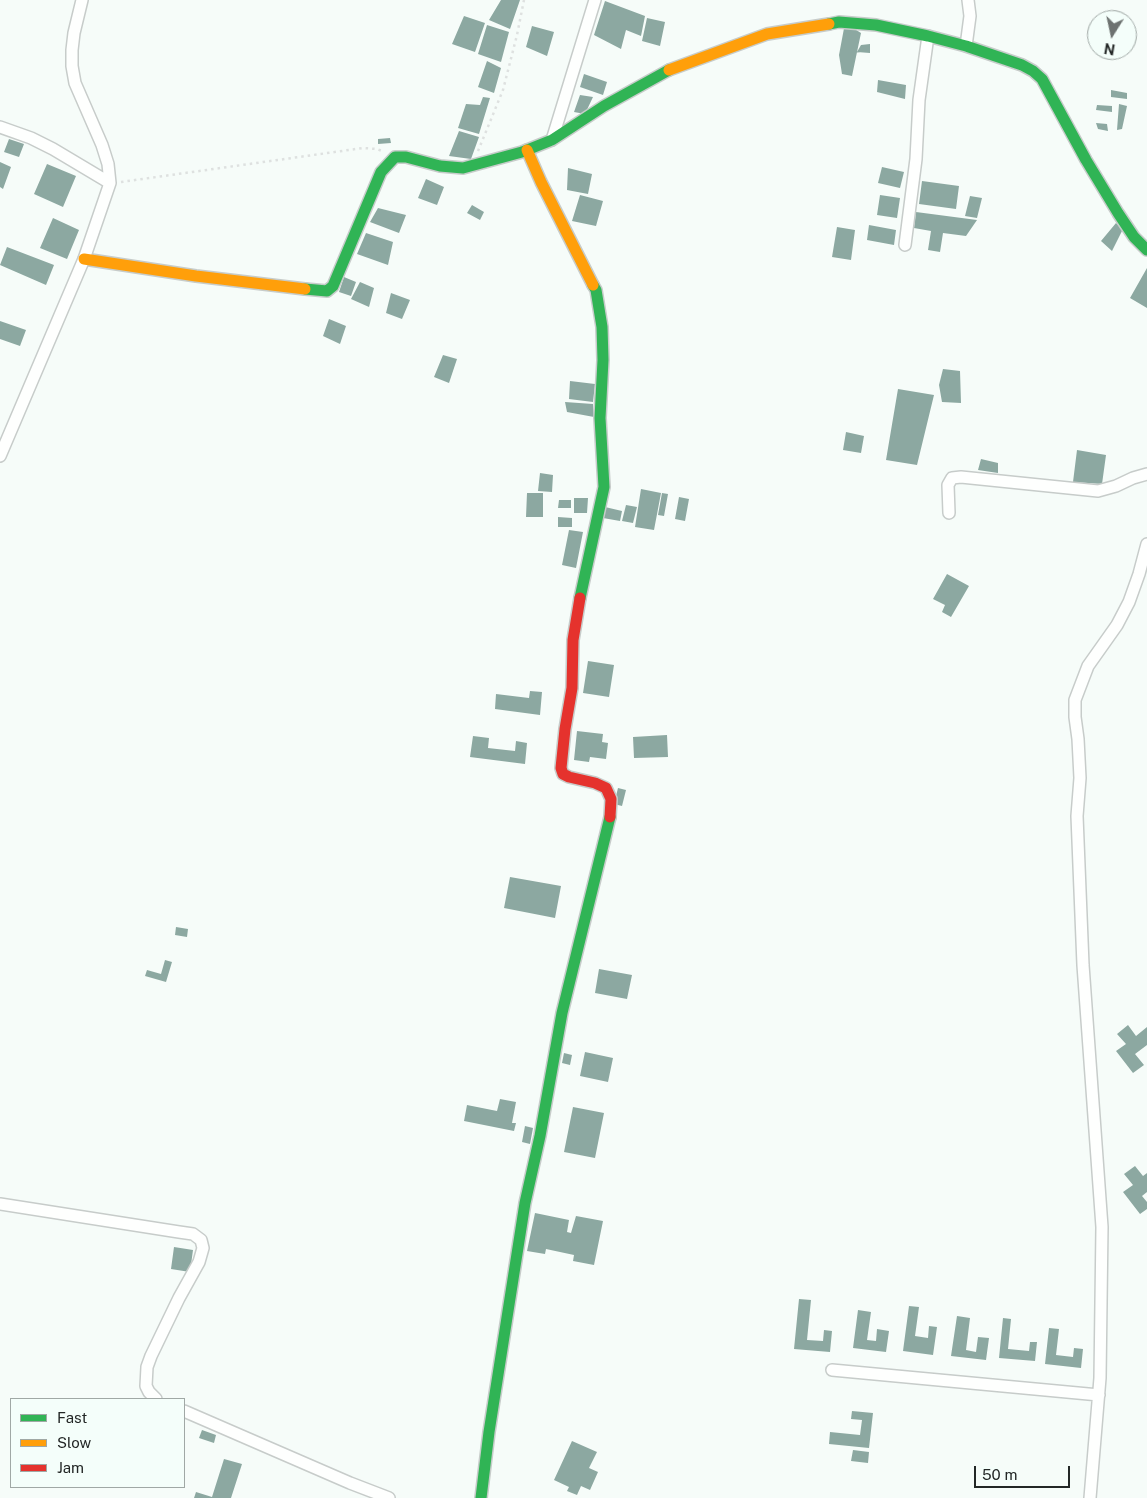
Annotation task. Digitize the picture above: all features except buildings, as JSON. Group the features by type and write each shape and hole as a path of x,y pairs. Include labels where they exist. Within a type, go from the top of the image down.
{"street":[{"path":"0,456 84,259 110,184 108,164 102,145 75,83 72,66 74,32 82,0"},
{"path":"552,140 595,0"},
{"path":"966,46 970,16 968,0"},
{"path":"84,259 196,276 327,291 334,286 382,172 395,157 406,157 453,168 475,166 552,140 604,106 669,70 767,34 839,22 876,25 966,46 1022,65 1042,79 1113,205 1134,237 1147,250"},
{"path":"905,245 916,159 919,100 928,36"},
{"path":"0,127 31,138 54,149 110,184"},
{"path":"480,1498 525,1203 540,1136 562,1013 611,812 611,799 606,788 595,783 569,777 563,774 561,768 572,688 573,640 576,616 604,487 600,418 604,360 602,327 596,290 545,190 527,150"},
{"path":"949,513 948,485 952,478 961,476 1098,491 1147,474"},
{"path":"1090,1498 1099,1395 1102,1226 1083,965 1077,816 1080,778 1075,700 1088,666 1117,624 1129,602 1147,544"},
{"path":"0,1204 186,1233 201,1240 203,1248 199,1262 150,1356 146,1386 155,1398"},
{"path":"832,1370 1099,1395"},
{"path":"185,1411 350,1484 389,1498"}],"path":[{"path":"475,166 476,155 502,90 517,35 524,0"},
{"path":"110,184 363,148 378,149 395,157"}],"traffic: fast":[{"path":"829,24 839,22 876,25 928,36 966,46 1022,65 1033,71 1042,79 1086,160 1118,213 1134,237 1147,250"},
{"path":"305,289 327,291 333,286 381,172 395,157 406,157 440,166 463,168 522,152 552,140 604,106 669,70"},
{"path":"580,598 604,487 600,418 603,360 602,327 596,290 593,285"},
{"path":"481,1498 489,1432 525,1203 540,1136 562,1013 610,817"}],"traffic: slow":[{"path":"669,70 767,34 829,24"},
{"path":"527,150 593,285"},
{"path":"84,259 196,276 305,289"}],"traffic: jam":[{"path":"580,598 573,640 572,688 561,768 563,774 569,777 595,783 606,788 611,799 610,817"}]}
